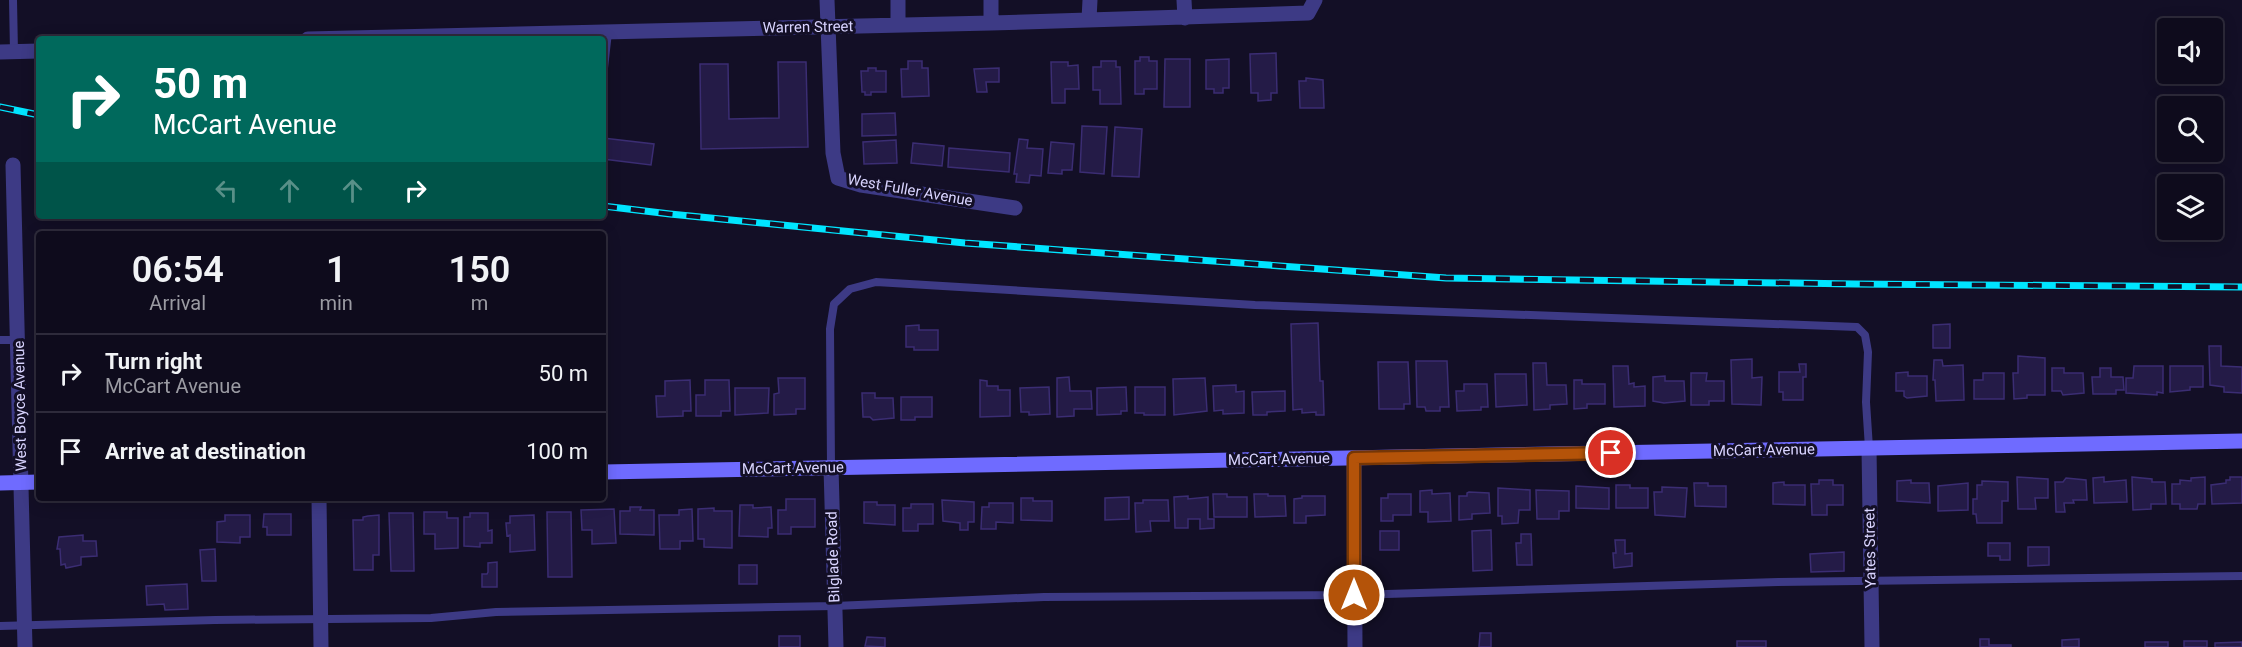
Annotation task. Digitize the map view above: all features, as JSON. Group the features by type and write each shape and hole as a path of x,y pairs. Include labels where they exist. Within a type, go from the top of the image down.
{"main road":[{"name":"McCart Avenue","path":"606,472 2242,441"},
{"path":"0,483 36,482"}],"street":[{"name":"West Fuller Avenue","path":"827,0 833,153 838,178 861,185 1015,208"},
{"path":"898,0 898,24"},
{"path":"991,0 991,23"},
{"path":"1089,19 1090,0"},
{"path":"1184,0 1185,18"},
{"name":"Warren Street","path":"476,36 1185,18 1312,6"},
{"path":"7,52 36,51"},
{"name":"West Boyce Avenue","path":"13,165 7,203 18,340 25,647"},
{"name":"Yates Street","path":"1869,448 1872,647"},
{"path":"1354,458 1355,647"},
{"name":"Bilglade Road","path":"831,467 836,647"},
{"path":"319,501 321,647"}],"lane":[{"path":"7,52 13,0"},
{"path":"606,50 608,32"},
{"path":"831,467 830,328 834,304 850,289 876,282 1255,305 1857,327 1865,335 1868,352 1866,402 1869,448"},
{"path":"0,340 18,340"},
{"path":"0,626 216,620 431,618 496,612 835,606 1044,597 1354,595 1778,582 2242,576"}],"building":[{"path":"1276,53 1277,93 1271,93 1271,100 1258,101 1258,93 1251,93 1250,54"},
{"path":"1140,57 1149,57 1149,61 1157,61 1157,89 1144,89 1144,94 1135,94 1135,61 1140,61"},
{"path":"1165,59 1190,59 1190,107 1164,107"},
{"path":"1229,59 1229,88 1223,88 1223,93 1214,93 1214,89 1206,89 1206,60"},
{"path":"908,61 922,61 922,68 928,68 929,96 902,97 901,69 908,69"},
{"path":"1101,61 1116,61 1116,67 1120,67 1121,104 1100,104 1100,90 1093,90 1093,67 1101,67"},
{"path":"778,62 806,62 808,147 701,149 700,64 728,64 729,119 779,118"},
{"path":"1051,62 1068,62 1068,66 1078,65 1079,89 1065,89 1065,103 1052,103"},
{"path":"868,68 886,71 886,92 871,92 871,95 865,95 865,92 862,92 861,71 868,71"},
{"path":"999,68 999,82 986,82 987,92 977,92 974,69"},
{"path":"1306,78 1323,80 1324,108 1300,108 1299,81 1306,81"},
{"path":"895,113 896,135 862,136 862,114"},
{"path":"1082,126 1107,127 1104,174 1080,172"},
{"path":"1115,127 1142,129 1139,177 1112,176"},
{"path":"606,138 654,144 651,165 606,159"},
{"path":"1019,139 1028,140 1027,148 1043,149 1041,176 1030,175 1029,183 1016,182 1017,174 1014,174"},
{"path":"896,140 897,163 864,164 863,142"},
{"path":"1051,142 1074,144 1072,170 1062,170 1062,174 1048,173"},
{"path":"913,143 944,146 942,166 911,163"},
{"path":"949,148 1010,153 1009,172 948,167"},
{"path":"1318,323 1324,415 1316,415 1316,412 1302,413 1302,409 1293,410 1291,324"},
{"path":"1950,324 1950,348 1933,348 1933,325"},
{"path":"919,325 919,330 938,330 938,350 914,350 914,347 906,347 906,326"},
{"path":"2209,346 2221,346 2221,366 2242,367 2242,393 2224,392 2224,387 2210,385"},
{"path":"2018,356 2045,358 2045,395 2027,395 2027,398 2014,399 2013,373 2018,373"},
{"path":"1752,359 1752,378 1762,377 1761,405 1732,404 1731,360"},
{"path":"1934,360 1942,360 1943,366 1963,365 1964,400 1936,401 1935,380 1933,380"},
{"path":"1416,361 1447,361 1449,407 1440,407 1440,411 1426,411 1425,407 1417,407"},
{"path":"1378,362 1408,362 1410,404 1404,404 1404,409 1379,409"},
{"path":"1533,363 1546,363 1547,385 1566,385 1567,404 1550,405 1550,409 1534,410"},
{"path":"1799,364 1806,364 1806,377 1803,377 1803,400 1783,400 1783,392 1779,392 1779,372 1800,372"},
{"path":"1613,366 1628,366 1629,384 1634,383 1634,387 1645,386 1645,406 1614,407"},
{"path":"2134,366 2163,366 2163,393 2157,392 2157,395 2126,393 2126,378 2133,378"},
{"path":"2170,366 2203,366 2203,387 2190,387 2190,390 2170,392"},
{"path":"2052,368 2064,368 2064,373 2083,373 2084,393 2063,395 2061,391 2052,391"},
{"path":"2100,368 2111,368 2111,377 2123,377 2124,390 2116,390 2116,394 2093,394 2092,377 2100,377"},
{"path":"1908,372 1908,376 1927,376 1927,396 1907,398 1904,396 1904,391 1896,391 1896,373"},
{"path":"1691,373 1707,373 1706,381 1724,381 1724,401 1709,401 1709,405 1691,405"},
{"path":"1983,373 2004,373 2004,399 1974,399 1974,380 1983,380"},
{"path":"1495,374 1526,374 1527,405 1496,407"},
{"path":"1665,376 1665,381 1684,381 1685,401 1664,403 1653,401 1653,377"},
{"path":"1069,377 1070,391 1091,391 1092,409 1074,409 1074,416 1057,417 1057,378"},
{"path":"778,378 805,378 805,409 796,409 796,414 774,415 774,394 779,393"},
{"path":"1205,378 1207,411 1174,415 1173,379"},
{"path":"690,380 691,411 683,411 683,416 657,417 656,396 665,396 665,381"},
{"path":"705,380 729,380 730,411 721,411 721,416 696,416 696,395 705,395"},
{"path":"980,380 987,381 987,386 998,386 998,390 1010,390 1010,416 980,417"},
{"path":"1574,380 1582,380 1582,384 1605,384 1605,404 1587,404 1587,408 1574,409"},
{"path":"1464,384 1487,384 1488,407 1481,407 1481,410 1457,411 1456,391 1464,391"},
{"path":"1236,385 1236,392 1244,391 1244,413 1223,414 1223,410 1214,411 1213,386"},
{"path":"1049,387 1050,414 1029,415 1029,412 1021,412 1020,388"},
{"path":"1126,387 1127,411 1121,411 1121,414 1097,415 1097,388"},
{"path":"1135,387 1165,387 1165,415 1135,413"},
{"path":"735,388 769,388 768,413 735,415"},
{"path":"1285,391 1285,411 1253,415 1252,392"},
{"path":"862,393 875,393 875,398 893,398 894,418 873,420 870,417 863,417"},
{"path":"901,397 932,397 932,417 901,420"},
{"path":"2017,477 2048,479 2048,498 2035,498 2036,509 2018,509"},
{"path":"2104,477 2104,482 2126,480 2127,502 2094,503 2093,478"},
{"path":"2132,477 2152,479 2152,482 2165,482 2166,504 2151,504 2151,509 2133,510"},
{"path":"2205,477 2205,504 2198,504 2197,509 2180,509 2180,504 2172,504 2172,484 2180,484 2180,480 2191,481 2191,478"},
{"path":"2230,477 2242,477 2242,503 2212,504 2211,485 2226,483"},
{"path":"2066,478 2086,480 2087,500 2073,500 2074,503 2064,503 2065,512 2056,512 2055,482 2063,482"},
{"path":"1819,480 1833,480 1833,485 1843,485 1843,505 1827,505 1827,515 1812,515 1811,484 1819,484"},
{"path":"1911,480 1911,483 1929,483 1930,503 1897,501 1897,481"},
{"path":"1982,481 2008,482 2008,501 2002,501 2002,523 1977,523 1976,514 1973,514 1973,499 1977,499 1977,485 1982,485"},
{"path":"1784,482 1784,485 1805,485 1805,505 1773,504 1773,483"},
{"path":"1694,483 1726,486 1726,507 1695,506"},
{"path":"1968,483 1968,510 1938,511 1938,486"},
{"path":"1616,485 1648,488 1648,508 1616,508"},
{"path":"1576,486 1609,488 1609,509 1576,508"},
{"path":"1662,487 1687,488 1685,517 1655,515 1654,492 1662,492"},
{"path":"1498,488 1530,490 1530,510 1519,510 1518,523 1502,524 1502,516 1498,516"},
{"path":"1432,490 1432,494 1450,493 1451,521 1428,522 1428,512 1420,512 1420,491"},
{"path":"1536,490 1569,491 1569,511 1559,511 1559,519 1537,519"},
{"path":"1469,492 1489,493 1490,513 1472,514 1472,519 1459,520 1459,496 1467,496"},
{"path":"1213,494 1247,497 1247,517 1214,517"},
{"path":"1254,494 1285,496 1286,516 1255,517"},
{"path":"1388,494 1411,494 1411,515 1393,515 1393,521 1381,521 1381,498 1388,498"},
{"path":"1188,496 1188,499 1208,497 1208,519 1214,519 1214,528 1200,529 1200,519 1188,519 1188,528 1175,528 1174,497"},
{"path":"1302,496 1325,496 1325,515 1306,516 1306,523 1294,523 1294,499 1302,498"},
{"path":"1129,497 1129,519 1105,520 1105,498"},
{"path":"1021,498 1033,498 1033,501 1052,501 1052,521 1021,520"},
{"path":"786,499 815,499 815,527 791,527 791,534 778,534 778,510 786,510"},
{"path":"942,500 974,502 974,522 968,522 968,530 960,530 960,523 943,521"},
{"path":"1143,500 1168,500 1169,521 1150,521 1151,531 1136,532 1135,503 1143,503"},
{"path":"864,502 895,505 895,525 864,523"},
{"path":"989,503 1013,503 1013,523 996,522 996,529 981,529 982,507 989,507"},
{"path":"911,504 933,504 933,524 918,524 918,531 903,531 903,508 911,508"},
{"path":"740,505 753,505 753,508 771,507 772,528 768,528 768,537 739,536"},
{"path":"630,507 654,510 654,535 620,534 620,511 630,511"},
{"path":"714,508 714,511 732,511 732,548 704,547 704,539 698,539 698,509"},
{"path":"614,509 616,543 592,544 592,530 582,530 581,510"},
{"path":"692,509 693,541 680,541 680,549 660,549 659,515 679,515 679,510"},
{"path":"424,512 447,512 447,518 458,518 458,548 435,549 435,534 424,534"},
{"path":"547,512 571,512 572,577 548,577"},
{"path":"389,513 413,513 414,571 391,571"},
{"path":"470,513 488,513 488,531 492,530 492,543 480,543 480,547 464,546 464,517 470,517"},
{"path":"264,514 291,514 291,535 267,535 267,527 263,527"},
{"path":"225,515 250,515 250,537 240,537 240,543 217,542 217,522 225,521"},
{"path":"379,515 379,555 373,555 373,570 354,570 353,520 363,520 363,517"},
{"path":"534,515 535,550 510,552 510,535 507,536 506,523 510,523 510,516"},
{"path":"1491,530 1492,570 1473,571 1472,531"},
{"path":"1380,531 1399,531 1399,550 1380,550"},
{"path":"1521,534 1531,534 1532,565 1517,565 1516,543 1521,543"},
{"path":"83,535 83,541 96,541 97,556 81,557 81,565 66,568 65,564 61,565 60,549 57,549 59,537"},
{"path":"1615,540 1625,540 1625,554 1632,553 1632,566 1614,568"},
{"path":"1988,543 2010,543 2010,560 2000,560 2000,556 1988,556"},
{"path":"2028,547 2049,547 2049,565 2028,566"},
{"path":"215,549 216,581 202,581 200,550"},
{"path":"1844,552 1844,571 1811,572 1810,554"},
{"path":"497,562 497,587 482,587 482,574 487,574 488,563"},
{"path":"739,565 757,565 757,584 739,584"},
{"path":"187,584 188,609 165,610 164,604 147,605 146,586"},
{"path":"1480,633 1491,633 1491,647 1479,647"},
{"path":"779,636 800,636 800,647 779,647"},
{"path":"867,637 885,638 885,647 865,646"},
{"path":"1980,639 1989,639 1989,645 2011,645 2011,647 1980,647"},
{"path":"2079,639 2079,647 2062,647 2062,640"},
{"path":"1737,641 1766,641 1766,647 1737,647"},
{"path":"2184,641 2207,641 2207,647 2184,647"},
{"path":"2145,642 2168,642 2168,647 2145,647"},
{"path":"2242,642 2242,647 2215,647 2215,643"}],"railway":[{"path":"0,107 36,114"},
{"path":"606,206 965,243 1446,278 2242,287"}],"route":[{"path":"1354,595 1354,458 1611,453"}]}
